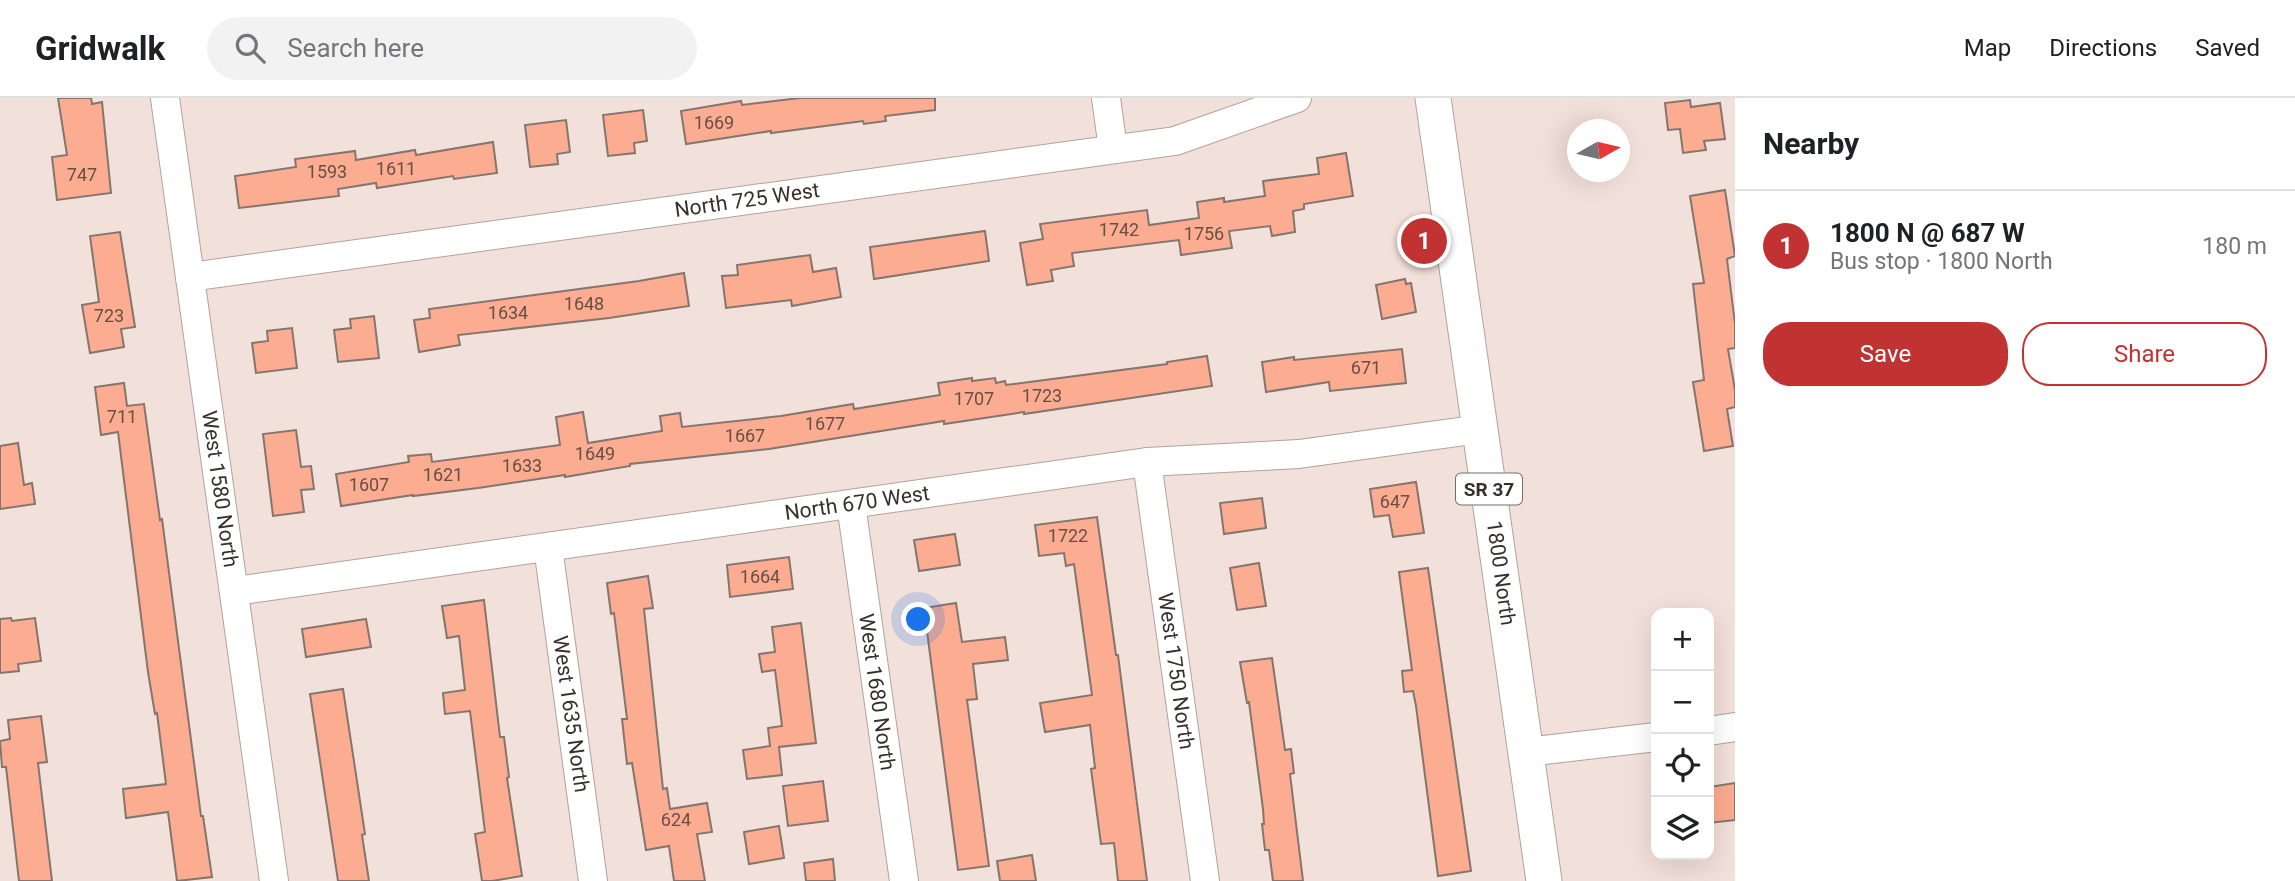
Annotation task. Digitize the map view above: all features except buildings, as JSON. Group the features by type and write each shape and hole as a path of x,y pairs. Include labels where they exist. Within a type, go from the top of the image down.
{"main road":[{"name":"1800 North","path":"1433,98 1528,752 1544,881"}],"street":[{"name":"West 1580 North","path":"165,98 274,881"},
{"path":"1106,98 1113,149"},
{"name":"North 725 West","path":"190,277 1175,141 1297,98"},
{"name":"North 670 West","path":"235,591 1147,462 1299,454 1480,429"},
{"name":"West 1750 North","path":"1147,462 1205,881"},
{"name":"West 1680 North","path":"851,504 904,881"},
{"name":"West 1635 North","path":"548,547 593,881"},
{"path":"1714,730 1735,727"},
{"path":"1528,752 1651,738"}],"place":[{"name":"1800 N @ 687 W","path":"1424,241"}]}
